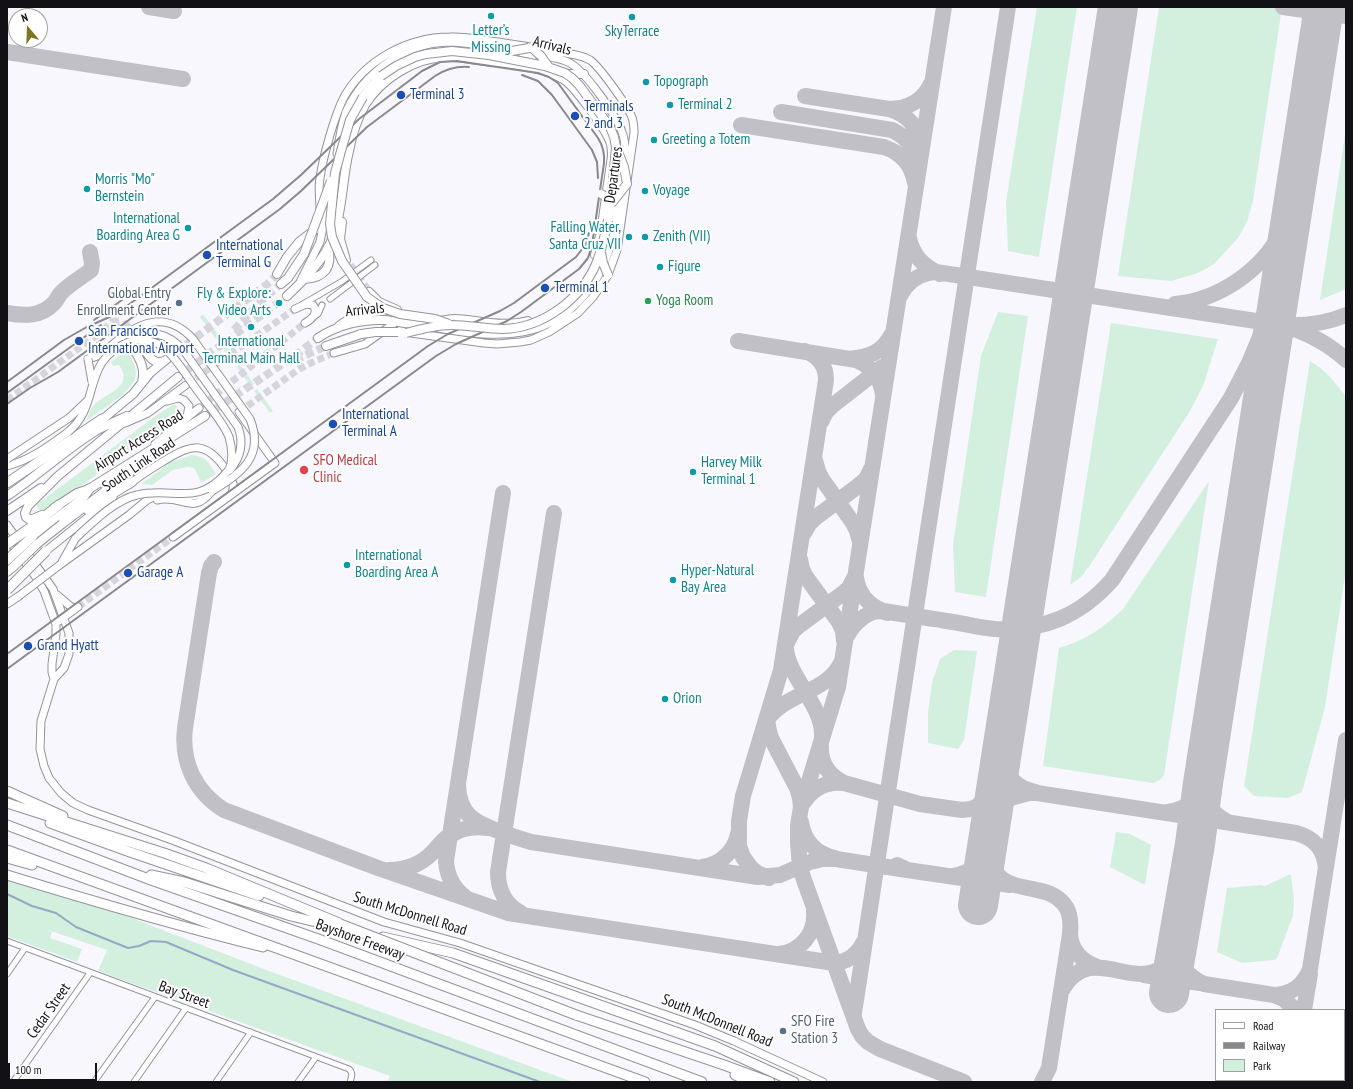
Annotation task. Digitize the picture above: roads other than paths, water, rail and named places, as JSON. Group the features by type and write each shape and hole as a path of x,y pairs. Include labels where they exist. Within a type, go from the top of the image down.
{"highway":[{"path":"7,482 60,452 102,419"},
{"path":"7,551 89,489"},
{"path":"7,560 30,533 59,505"},
{"path":"7,544 30,533"},
{"path":"7,584 46,551"},
{"path":"7,590 46,551"},
{"path":"7,791 120,838"},
{"path":"7,803 120,838 206,868 340,924 576,1015 770,1082"},
{"path":"7,803 43,820 130,852 340,924"},
{"name":"Bayshore Freeway","path":"7,825 151,880 321,940 702,1082"},
{"path":"7,850 308,958 645,1082"},
{"path":"7,858 89,880"},
{"path":"125,869 184,882 291,916 453,953 691,1037 733,1054 794,1082"},
{"path":"7,875 99,904 177,926 308,958"},
{"path":"701,1058 750,1082"}],"main road":[{"name":"Departures","path":"319,213 320,178 334,123 343,99 365,71 392,51 414,42 439,37 462,37 528,50 576,55 589,59 596,66 627,108 634,123 617,250 608,275 593,297 578,313 549,332 531,340 497,344 406,333 376,332 361,334 330,344"},
{"name":"Arrivals","path":"287,296 301,282 316,252 322,234 342,126 351,103 368,79 381,67 405,53 428,45 446,42 528,50 567,61 584,74 618,121 626,145 610,247 595,282 583,298 567,312 545,325 523,332 499,334 470,333 385,320 356,322 335,328 318,338"},
{"path":"489,56 528,50 541,56 547,70 584,74"},
{"name":"Departures","path":"281,284 288,278 304,254 340,155 350,120 356,107 368,90 381,76 396,66 415,57 452,51 489,56 565,73 579,84 610,128 616,147 611,204 601,252 596,265 581,289 565,305 541,320 517,328 503,329 453,322 406,333"},
{"name":"Arrivals","path":"301,282 323,274 327,268 330,257 328,247 338,222 349,152 357,123 366,104 373,94 386,81 410,66 444,57 547,70 563,79 573,87 604,130 611,143 612,156 602,228 592,264 579,286 566,299 550,311 531,320 514,324 453,322 418,325"},
{"path":"351,103 357,123"},
{"path":"611,204 627,184 624,166 616,147"},
{"path":"340,155 335,173 330,224 332,237 342,261 368,297 383,308 400,314 453,322"},
{"path":"344,181 346,192 340,239 346,260"},
{"path":"608,220 606,210 607,199 605,196 599,194 608,192 614,182"},
{"path":"276,274 299,242 324,223"},
{"path":"602,228 612,239"},
{"path":"601,252 603,263 608,275"},
{"path":"369,292 379,302 397,310 453,322"},
{"path":"297,308 309,304 313,305 316,309 312,318 306,324"},
{"path":"335,328 348,318 368,312 397,310"},
{"path":"7,459 78,411 87,401 98,365 104,354 112,345 136,326 149,322 162,322 175,325 181,328 192,339 250,419 255,438 250,460 244,469 212,491 202,495 184,497 164,495 156,496 147,500 7,604"},
{"path":"334,353 365,344 396,322"},
{"path":"490,324 499,334"},
{"path":"126,334 156,333 176,342 232,417 240,431 242,442 240,455 230,471 212,484 184,497"},
{"path":"7,466 20,463 34,455 76,426 85,411 95,374 100,365 114,350 133,341 146,341 157,344 168,352 225,428 231,444 231,457 228,471 220,479 206,489 197,493 144,494 124,500 94,521 75,539 61,564"},
{"path":"132,346 140,360 144,372 142,382 138,388"},
{"path":"80,441 102,419 126,400 150,373 167,359 159,363 154,362 142,346"},
{"path":"92,388 88,359 104,354"},
{"name":"Airport Access Road","path":"178,377 58,476 28,506 25,515 30,520 35,519 76,493 89,489 205,416"},
{"path":"121,425 148,412 186,385"},
{"path":"158,405 175,398 181,399 189,406 187,417"},
{"path":"143,455 199,408"},
{"path":"7,496 34,478 60,452 95,431 138,410"},
{"path":"173,537 275,463 239,412"},
{"name":"South Link Road","path":"132,482 176,454 198,447 211,452 221,462 233,480"},
{"path":"46,551 130,472 152,449"},
{"path":"7,511 58,476"},
{"path":"233,480 244,485"},
{"path":"231,495 234,489 233,480"},
{"path":"7,572 37,544 62,524 132,482"},
{"path":"128,515 152,502 162,499 176,499 190,504 198,503 206,498 212,491"},
{"path":"7,525 48,581 55,593 71,608 77,607 56,624 44,591 35,576 7,538"},
{"name":"South McDonnell Road","path":"55,593 69,633 69,654 64,668 54,679 41,722 39,740 46,771 52,782 61,793 77,805 180,843 378,920 471,946 696,1024 823,1082"},
{"name":"South McDonnell Road","path":"54,679 52,664 56,624"}],"street":[{"path":"297,308 341,282 371,260"},
{"path":"330,299 375,265"},
{"path":"312,318 318,314 320,307 322,306"},
{"name":"Bay Street","path":"7,942 349,1069 352,1072 350,1082"},
{"path":"7,974 25,948"},
{"name":"Cedar Street","path":"13,1082 90,973"},
{"path":"94,1082 155,997"},
{"path":"134,1082 186,1008"},
{"path":"216,1082 251,1032"},
{"path":"298,1082 316,1057"}],"waterway":[{"path":"7,894 32,906 56,913 76,927 128,948 139,946 151,941 166,942 233,970 540,1082"}],"tunnel":[{"path":"350,265 369,292"},
{"path":"167,359 270,282 277,274"},
{"path":"234,330 261,301 281,284"},
{"path":"178,377 287,296"},
{"path":"187,384 295,309"},
{"path":"103,331 112,322 120,321 126,325 135,337"},
{"path":"199,408 305,323"},
{"path":"104,331 107,329 117,329 128,341"},
{"path":"7,400 103,331"},
{"path":"205,416 293,357 318,338"},
{"path":"295,360 326,346"},
{"path":"239,412 299,369 334,353"},
{"path":"78,607 173,537"}],"railway":[{"path":"7,382 64,340 85,328 116,314 273,199 301,175 359,119 422,71 440,62 457,61 538,73 549,77 558,83 598,138 602,147 604,153 604,163 592,245 588,258 579,269 507,321 456,344 436,356 7,669"},
{"path":"7,404 30,388 58,372 280,209 301,191 367,127 435,76 451,68 469,67"},
{"path":"522,75 538,81 552,95 592,150 597,162 598,178"},
{"path":"7,654 428,346 448,334 500,311 514,303 576,257 586,244 589,233"},
{"path":"94,320 122,300"},
{"path":"7,393 101,325"}],"place":[{"name":"Letter’s Missing","path":"491,16"},
{"name":"SkyTerrace","path":"632,17"},
{"name":"Topograph","path":"646,82"},
{"name":"Terminal 3","path":"401,95"},
{"name":"Terminal 2","path":"670,105"},
{"name":"Terminals 2 and 3","path":"575,116"},
{"name":"Greeting a Totem","path":"654,140"},
{"name":"Morris \"Mo\" Bernstein","path":"87,189"},
{"name":"Voyage","path":"645,191"},
{"name":"International Boarding Area G","path":"188,228"},
{"name":"Falling Water, Santa Cruz VII","path":"629,237"},
{"name":"Zenith (VII)","path":"645,237"},
{"name":"International Terminal G","path":"207,255"},
{"name":"Figure","path":"660,267"},
{"name":"Terminal 1","path":"545,288"},
{"name":"Yoga Room","path":"648,301"},
{"name":"Global Entry Enrollment Center","path":"179,303"},
{"name":"Fly & Explore: Video Arts","path":"279,303"},
{"name":"International Terminal Main Hall","path":"251,327"},
{"name":"San Francisco International Airport","path":"79,341"},
{"name":"International Terminal A","path":"333,424"},
{"name":"SFO Medical Clinic","path":"304,470"},
{"name":"Harvey Milk Terminal 1","path":"693,472"},
{"name":"International Boarding Area A","path":"347,565"},
{"name":"Garage A","path":"128,573"},
{"name":"Hyper-Natural Bay Area","path":"673,580"},
{"name":"Grand Hyatt","path":"28,646"},
{"name":"Orion","path":"665,699"},
{"name":"SFO Fire Station 3","path":"783,1031"}]}
